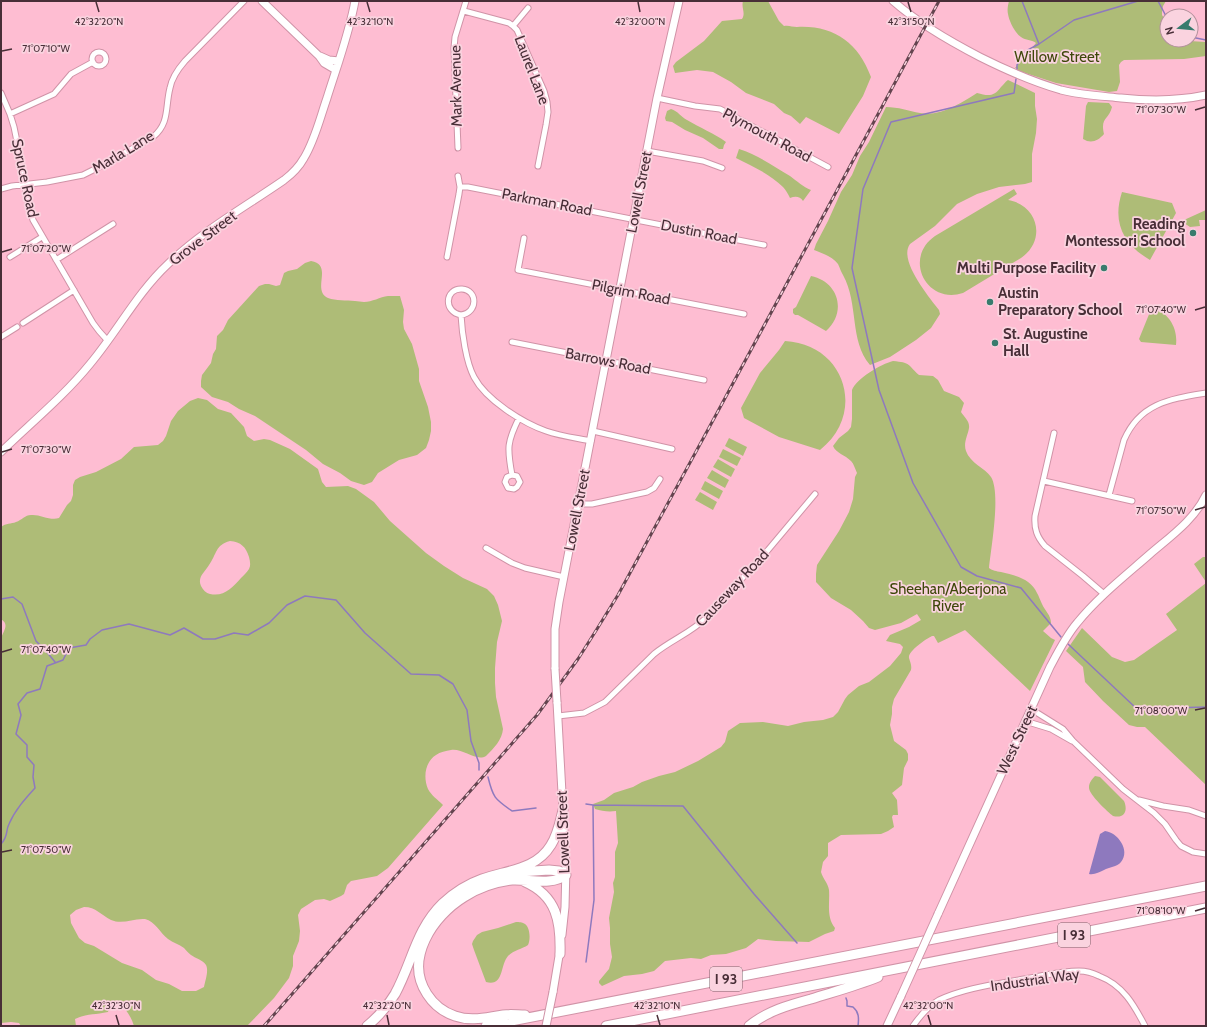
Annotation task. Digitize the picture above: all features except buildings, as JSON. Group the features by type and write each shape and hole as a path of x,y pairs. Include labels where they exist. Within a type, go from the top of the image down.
{"highway":[{"path":"367,1026 381,1013 392,998 399,986 421,932 439,907 468,886 482,879 526,866 542,856 551,845 556,835 563,810"},
{"path":"503,873 549,870 559,871 566,875"},
{"path":"542,1015 505,1014 474,1019 455,1016 443,1011 432,1001 423,988 419,974 420,958 423,944 443,914 462,898 479,888 496,883 518,880 559,879 566,875"},
{"path":"518,880 535,887 546,896 551,903 556,914 559,929 560,954"},
{"name":"I 93","path":"486,1026 1206,886"},
{"name":"I 93","path":"606,1026 1206,908"},
{"path":"749,1026 758,1019 775,1010 858,985 901,968"}],"main road":[{"path":"262,1 326,64 336,70"},
{"name":"Grove Street","path":"1,452 89,366 138,298 160,271 199,238 294,172 311,145 347,36 355,1"},
{"name":"Lowell Street","path":"546,1026 560,954 565,907 566,875 555,669 555,629 657,98 679,1"},
{"path":"893,1 925,26 952,42 1011,72 1052,87 1087,95 1144,100 1177,100 1206,95"},
{"path":"319,56 329,60 339,61"},
{"name":"West Street","path":"887,1026 1025,721 1065,640 1076,623 1104,594 1193,516 1206,495"}],"street":[{"name":"Marla Lane","path":"1,189 12,186 62,180 90,172 143,143 156,134 162,126 165,118 170,87 176,72 244,1"},
{"name":"Mark Avenue","path":"458,148 454,48 455,37 466,1"},
{"path":"513,26 528,8"},
{"name":"Laurel Lane","path":"464,11 503,21 513,26 518,32 544,91 547,102 547,120 538,166"},
{"path":"10,114 54,94 71,74 93,62"},
{"name":"Spruce Road","path":"1,93 10,114 18,146 24,185 31,216 93,323 108,341"},
{"name":"Plymouth Road","path":"657,98 695,106 720,109 828,167"},
{"path":"647,151 703,162 722,168"},
{"path":"447,257 460,187 458,176"},
{"name":"Parkman Road","path":"460,187 468,187 634,219"},
{"name":"Dustin Road","path":"634,219 764,245"},
{"path":"56,260 112,224"},
{"path":"10,258 42,237"},
{"name":"Pilgrim Road","path":"524,238 518,270 744,314"},
{"path":"460,289 470,292 474,304 470,311 460,315 450,309 448,301 451,294 455,290 460,289"},
{"path":"23,323 74,290"},
{"path":"460,315 468,358 474,378 490,397 519,418 547,432 591,441"},
{"path":"1,337 17,327"},
{"name":"Barrows Road","path":"512,342 704,380"},
{"path":"1109,495 1124,440 1137,420 1149,409 1162,402 1206,393"},
{"path":"512,475 508,456 509,444 510,437 519,418"},
{"path":"593,431 672,449"},
{"path":"1054,433 1035,522 1036,533 1038,538 1045,546 1104,594"},
{"path":"579,504 592,504 647,492 654,488 660,479"},
{"path":"1044,481 1132,501"},
{"name":"Causeway Road","path":"558,716 584,713 605,702 657,651 697,626 768,550 815,494"},
{"path":"486,548 512,563 525,568 564,577"},
{"path":"1031,709 1059,725 1067,732 1073,741 1123,789 1162,820 1181,846 1193,852 1206,854"},
{"path":"1025,721 1051,729 1073,741"},
{"path":"1136,799 1163,806 1190,810 1206,816"},
{"name":"Industrial Way","path":"914,1026 929,1007 952,995 1005,983 1078,971 1101,976 1117,986 1130,999 1145,1026"}],"green space":[{"path":"743,1 768,1 779,21 784,26 810,27 833,33 843,38 859,54 871,77 863,96 839,134 806,117 800,124 774,104 746,93 731,82 713,72 697,70 675,73 673,66 676,62 704,41 722,21 742,19 744,15"},
{"name":"Willow Street","path":"1009,1 1166,1 1163,8 1159,8 1159,48 1199,48 1199,42 1206,42 1206,56 1184,59 1124,60 1119,65 1120,82 1117,91 1109,92 1056,83 1016,70 1017,68 1015,68 1036,43 1019,35 1011,23 1008,9"},
{"path":"1008,80 1035,93 1037,119 1032,154 1032,182 999,187 977,194 957,204 935,226 910,244 907,251 911,268 922,288 939,310 940,314 931,328 916,340 890,357 870,365 863,355 859,344 848,286 838,264 830,257 814,250 841,192 852,175 860,156 869,142 886,107 928,114 935,113 950,108 977,93 990,95 996,93"},
{"path":"1088,102 1109,103 1112,107 1103,124 1104,134 1097,140 1092,141 1086,141 1083,139 1086,106"},
{"path":"671,109 676,111 685,119 726,142 723,149 719,149 703,138 672,122 666,121 665,118 667,111"},
{"path":"739,149 753,154 811,190 803,201 797,197 790,198 778,182 736,158"},
{"path":"1014,189 1017,194 1008,200 1018,203 1026,209 1036,224 1034,242 1029,251 1021,258 963,293 950,295 939,292 929,286 923,277 920,267 921,256 925,245 935,236"},
{"path":"1122,192 1172,203 1176,213 1150,260 1133,247 1122,231 1118,213"},
{"path":"1206,210 1206,220 1199,220 1200,226 1190,227 1184,223 1184,220"},
{"path":"311,261 318,263 321,267 321,289 323,294 328,298 364,302 388,296 400,296 404,310 404,329 412,344 419,369 419,381 428,407 431,431 426,448 417,455 399,460 378,473 372,482 364,485 351,481 323,464 306,450 255,416 228,402 212,397 201,387 202,375 211,363 216,349 217,336 223,330 228,320 259,286 265,284 276,286 280,285 284,273 297,269 305,263"},
{"path":"811,276 821,279 828,284 834,291 837,299 838,307 836,315 833,323 826,331 793,313 793,309 796,307"},
{"path":"1152,307 1168,317 1174,327 1176,345 1141,342 1139,339"},
{"path":"785,341 806,345 822,354 835,367 843,383 845,400 843,418 834,435 820,450 779,437 744,418 741,408 760,373"},
{"name":"Sheehan/Aberjona River","path":"893,361 908,364 919,375 933,376 938,380 944,391 959,397 964,403 961,412 968,421 969,426 965,442 966,451 971,459 991,477 994,485 995,508 989,568 995,571 1017,576 1031,584 1038,594 1051,620 1051,623 1043,631 1055,640 1030,691 965,630 938,643 934,636 932,636 922,642 911,652 909,658 911,670 894,699 890,725 894,741 906,750 908,754 908,760 904,768 902,785 892,793 897,800 898,815 893,815 892,817 894,827 881,834 841,835 828,843 828,856 823,862 821,872 829,890 829,915 835,928 834,931 809,942 758,939 746,948 726,954 711,955 701,959 691,958 665,961 654,971 624,976 602,986 599,981 609,969 612,957 609,918 614,892 613,883 615,877 615,852 618,843 616,811 595,809 593,804 604,800 614,793 659,776 675,772 698,761 721,747 725,742 728,731 740,723 763,722 788,726 833,717 838,712 848,695 859,686 869,682 890,666 901,653 903,647 900,644 886,641 890,635 921,620 917,614 901,623 875,630 869,628 851,610 831,598 816,582 817,565 839,531 849,512 853,499 855,477 857,473 854,465 833,446 851,427 852,390 858,381 870,372"},
{"path":"198,398 207,400 218,409 231,413 244,427 247,436 254,441 264,439 270,440 290,449 318,469 322,482 326,487 348,486 356,489 374,502 390,521 426,553 463,578 487,589 494,596 502,621 497,642 495,668 496,697 503,729 501,737 486,756 478,757 460,751 451,750 439,753 432,758 426,770 426,784 431,793 443,805 388,868 377,876 351,881 347,885 344,894 341,896 330,901 324,899 315,900 301,909 298,915 300,931 299,941 293,956 293,966 289,978 274,998 247,1026 134,1026 128,1013 118,1002 111,1005 108,1012 88,1015 75,1019 76,1026 21,1026 19,1023 1,1023 1,639 5,624 1,619 1,527 14,523 29,515 38,515 52,519 59,518 71,501 75,480 96,472 121,459 134,447 158,445 166,436 171,421 178,411 190,401","holes":["230,541 240,544 245,548 249,557 250,568 238,582 224,593 215,595 209,594 201,586 201,577 212,561 219,547","84,907 95,910 107,918 115,921 124,922 136,919 149,920 168,939 205,963 207,970 204,987 196,991 182,991 169,984 156,980 142,970 122,963 94,946 85,943 79,938 71,923 70,915 76,910"]},
{"path":"729,438 747,447 743,456 725,446"},
{"path":"723,449 741,458 737,466 719,457"},
{"path":"718,459 735,469 731,477 713,467"},
{"path":"712,470 729,480 725,488 707,478"},
{"path":"705,481 723,491 719,499 701,489"},
{"path":"700,492 717,502 713,510 695,500"},
{"path":"1203,557 1206,557 1206,582 1194,564"},
{"path":"1206,583 1206,785 1145,727 1129,725 1103,701 1085,682 1083,667 1066,651 1082,628 1112,657 1125,662 1134,660 1177,630 1166,614"},
{"path":"1095,776 1100,777 1124,801 1126,808 1123,815 1117,817 1113,816 1092,794 1089,786"},
{"path":"516,922 527,926 530,936 528,945 508,956 505,960 501,974 496,981 492,983 486,982 472,944 473,941 477,935 482,932"}],"shaded area":[{"path":"1105,831 1110,832 1121,842 1124,857 1117,865 1097,873 1089,874 1100,834"}],"waterway":[{"path":"1022,1 1039,44"},
{"path":"1017,69 1017,65 1026,51 1074,20 1138,1"},
{"path":"1158,1 1162,8"},
{"path":"1199,39 1206,40"},
{"path":"1016,79 1014,93 891,122 863,189 852,268 879,390 913,483 961,567 977,576 1021,588 1061,637"},
{"path":"1,844 6,836 14,814 35,788 33,777 34,765 27,757 27,745 16,734 21,715 18,704 27,693 40,689 47,666 63,660 69,648 86,645 90,639 102,630 129,624 170,635 184,628 203,639 215,639 234,633 248,635 269,623 287,605 305,596 336,600 365,633 411,674 439,675 453,684 467,710 471,741 479,763 479,770"},
{"path":"1,599 13,597 22,604 36,641 55,662"},
{"path":"1068,644 1137,709 1206,707"},
{"path":"488,777 493,794 502,804 512,811 536,808"},
{"path":"586,804 593,805 594,900 586,962"},
{"path":"593,805 683,806 754,894 797,943"},
{"path":"846,998 847,1006 853,1007 857,1013 858,1026"}],"railway":[{"path":"264,1026 537,715 578,659 618,595 939,1"}],"place":[{"name":"Reading Montessori School","path":"1193,233"},
{"name":"Multi Purpose Facility","path":"1104,268"},
{"name":"Austin Preparatory School","path":"990,302"},
{"name":"St. Augustine Hall","path":"995,343"}]}
